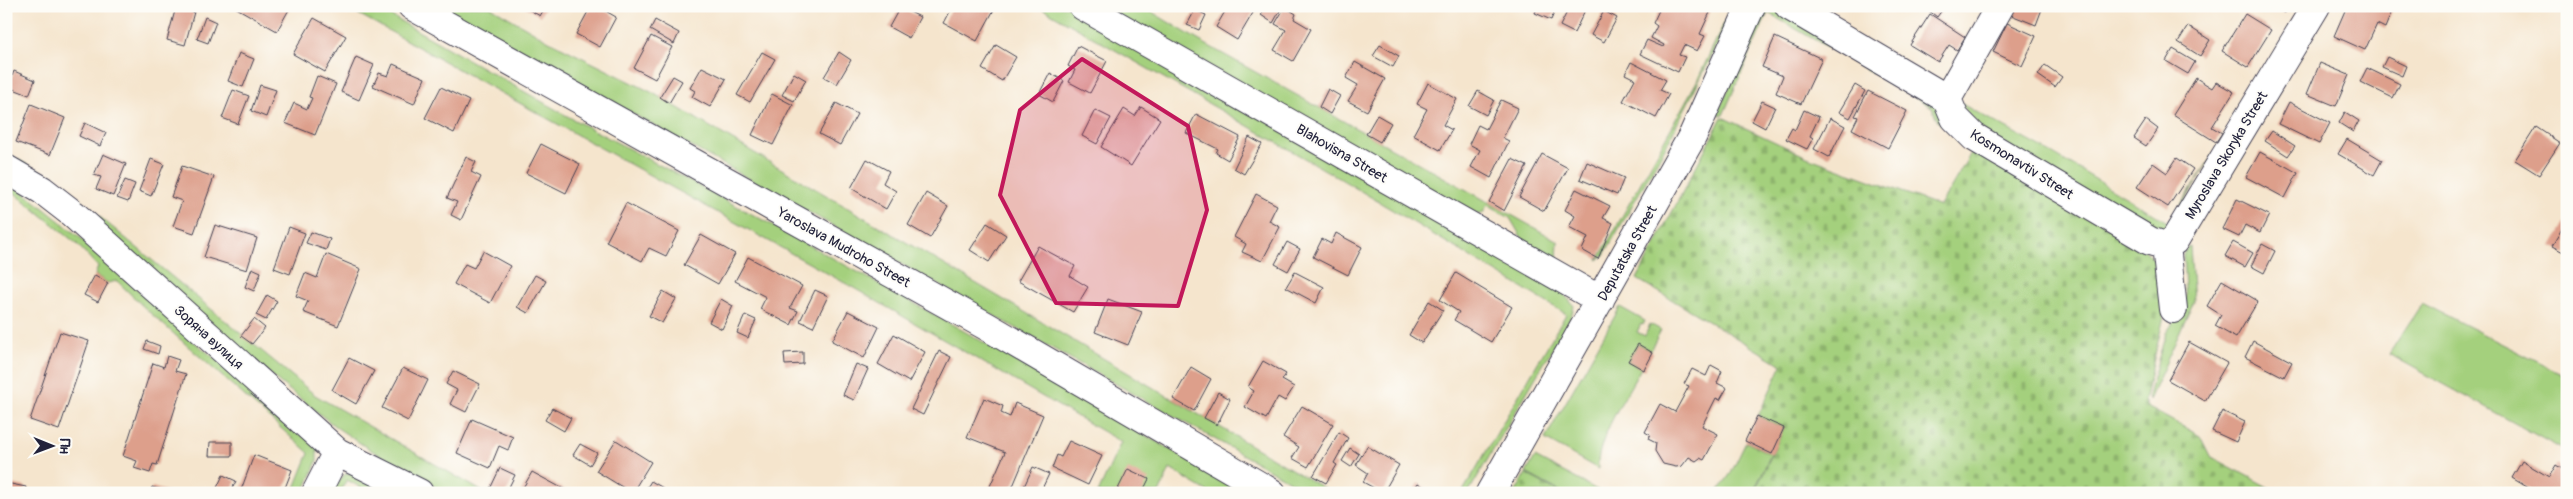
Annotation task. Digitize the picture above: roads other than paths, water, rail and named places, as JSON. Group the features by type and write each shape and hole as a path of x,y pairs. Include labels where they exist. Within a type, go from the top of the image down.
{"street":[{"name":"Yaroslava Mudroho Street","path":"412,6 988,327 1272,493"},
{"name":"Blahovisna Street","path":"1083,6 1600,300"},
{"name":"Deputatska Street","path":"1490,493 1693,135 1751,6"},
{"path":"1789,6 1948,100 2000,6"},
{"name":"Myroslava Skoryka Street","path":"2166,246 2174,241 2316,6"},
{"name":"Kosmonavtiv Street","path":"1948,100 1955,118 1974,137 2150,241 2166,246"},
{"name":"Зоряна вулиця","path":"6,169 42,190 73,214 337,452 419,493"},
{"path":"2166,246 2172,309"},
{"path":"316,493 337,452"}]}
